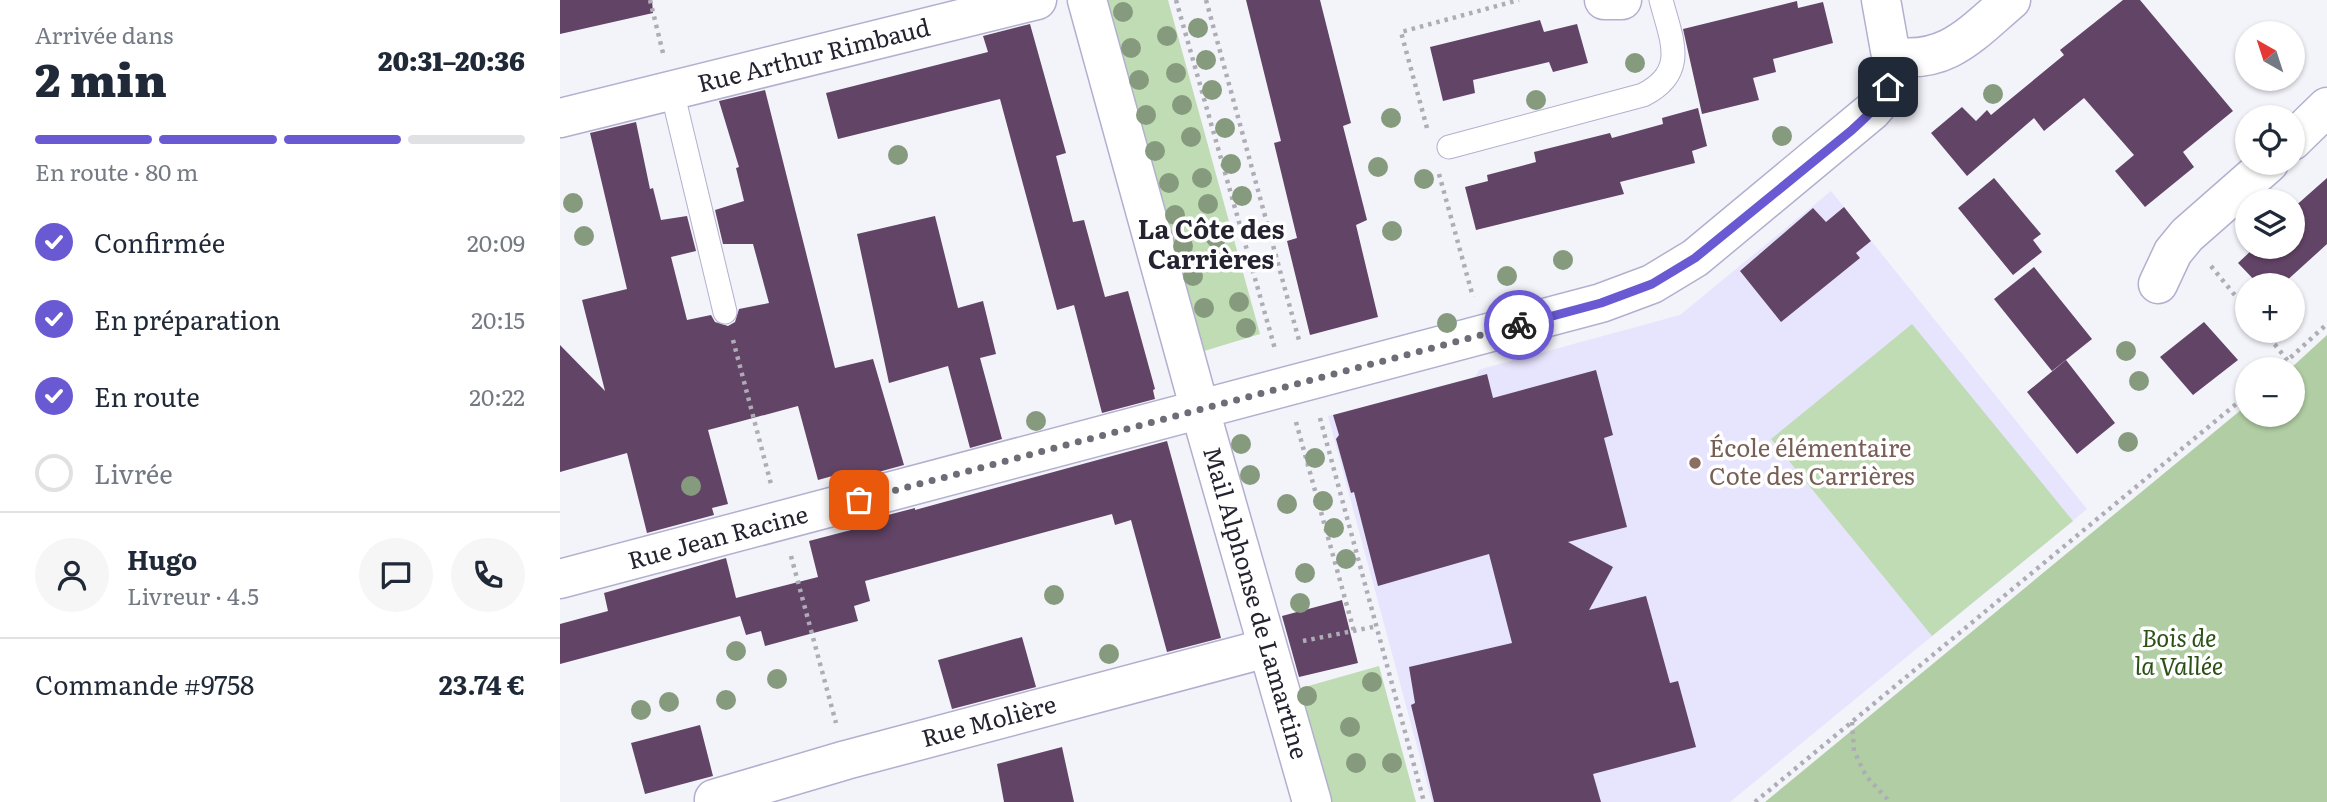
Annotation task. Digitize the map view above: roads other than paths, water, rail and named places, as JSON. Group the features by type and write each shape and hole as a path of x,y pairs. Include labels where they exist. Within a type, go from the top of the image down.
{"street":[{"name":"Rue Arthur Rimbaud","path":"560,118 1037,0"},
{"name":"Mail Alphonse de Lamartine","path":"1087,0 1312,802"},
{"path":"1604,0 1622,0"},
{"name":"Rue Jean Racine","path":"560,579 1200,410 1301,397 1601,303 1652,284 1695,258 1872,111 1884,97 1888,87 1891,56 1881,0"},
{"path":"1891,56 1912,60 1956,46 2011,0"},
{"path":"2305,128 2327,107"},
{"path":"2158,284 2173,252 2187,235 2255,175"},
{"name":"Rue Molière","path":"714,802 714,799 846,760 1267,648"}],"lane":[{"path":"1449,147 1653,89 1669,74 1674,55 1661,0"},
{"name":"Rue Arthur Rimbaud","path":"672,91 725,312"}],"place":[{"name":"École élémentaire Cote des Carrières","path":"1695,463"}],"district":[{"name":"La Côte des Carrières","path":"1211,245"}],"park label":[{"name":"Bois de la Vallée","path":"2179,653"}]}
